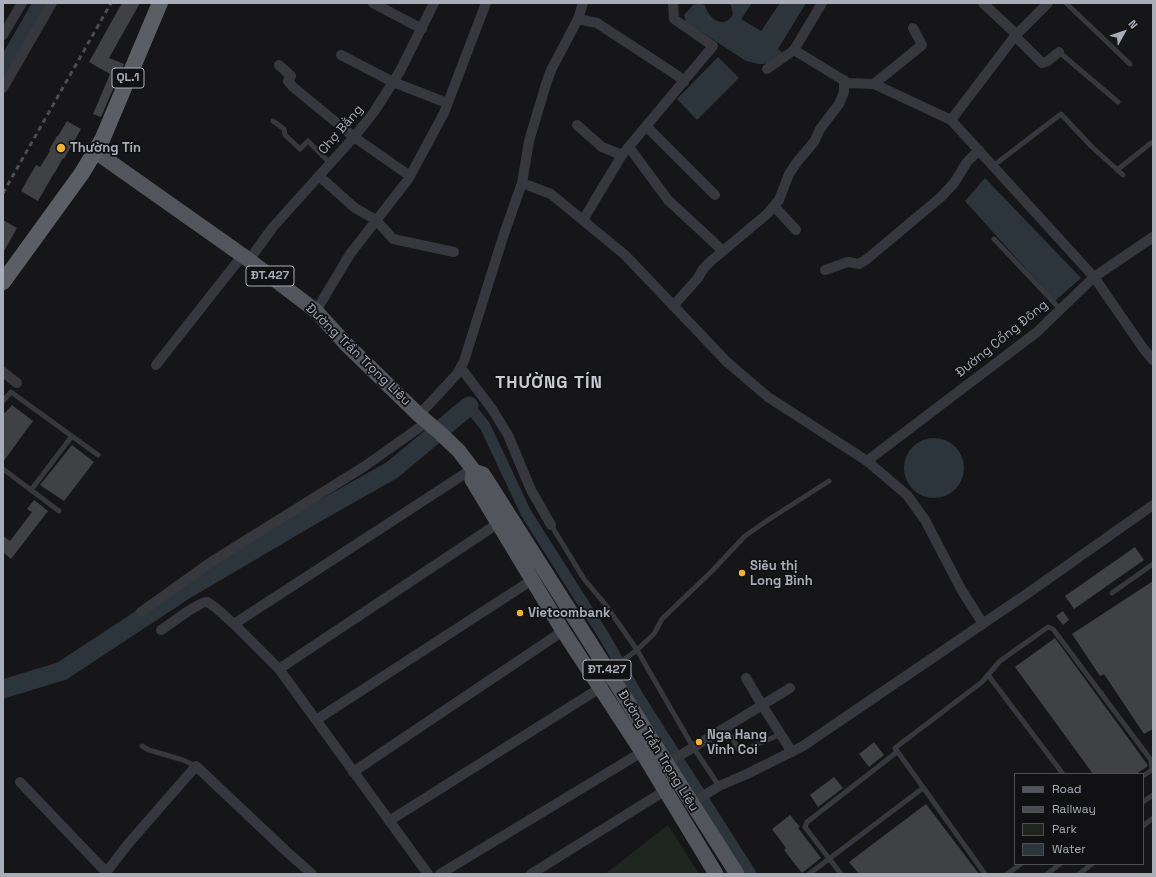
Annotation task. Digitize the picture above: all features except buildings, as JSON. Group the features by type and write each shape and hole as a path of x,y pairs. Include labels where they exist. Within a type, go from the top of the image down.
{"highway":[{"name":"QL.1","path":"3,282 82,174 96,152 160,3"}],"main road":[{"name":"Đường Trần Trọng Liêu","path":"96,152 246,258 316,311 346,344 460,452 473,470 483,474 612,670 669,762 692,803 737,874"},
{"name":"Đường Trần Trọng Liêu","path":"473,470 472,480 498,524 563,631 666,790 716,874"}],"street":[{"path":"3,35 22,3"},
{"path":"3,88 52,3"},
{"path":"373,3 422,29"},
{"name":"Chợ Bằng","path":"156,365 273,226 354,137 374,112 400,71 434,3"},
{"path":"316,311 350,254 410,176 444,113 486,3"},
{"path":"141,612 211,562 365,466 423,418 457,374 464,361 504,234 522,183 529,141 546,84 551,70 578,19 582,3"},
{"path":"583,220 626,151 713,46 674,19 673,3"},
{"path":"767,69 794,50 822,3"},
{"path":"984,3 1042,63 1048,61 1059,52"},
{"path":"951,120 1016,36 1048,3"},
{"path":"578,19 597,23 678,76 684,82"},
{"path":"874,84 922,45 913,28"},
{"path":"794,50 848,82 874,84 951,120 1094,277 1153,360"},
{"path":"341,55 393,82 447,103"},
{"path":"279,65 291,76 288,81 293,87 354,137 410,176"},
{"path":"673,306 698,278 703,269 722,251 767,214 779,200 789,174 814,142 820,129 839,104 844,92 844,80"},
{"path":"577,124 602,147 626,151 668,200 722,251"},
{"path":"646,126 715,194"},
{"path":"825,270 848,262 859,264 867,259 941,197 954,183 967,162 978,150"},
{"path":"319,176 355,208 376,220 393,239 454,252"},
{"path":"522,183 552,194 625,255 728,362 768,397 867,461 906,495 925,520 961,589 983,624"},
{"path":"774,206 796,230"},
{"name":"Đường Cổng Đông","path":"867,461 1037,332 1094,277 1153,237"},
{"path":"461,368 492,409 508,435 531,490 551,525"},
{"path":"3,372 17,383"},
{"path":"234,624 473,470"},
{"path":"692,803 718,786 747,774 803,746 1031,591 1153,505"},
{"path":"279,669 498,524"},
{"path":"316,720 532,580"},
{"path":"161,630 196,606 207,602 212,604 234,624 279,669 428,874"},
{"path":"353,772 563,631"},
{"path":"389,821 600,688 612,670"},
{"path":"746,678 792,752"},
{"path":"669,762 790,688"},
{"path":"440,874 642,752"},
{"path":"20,782 110,872 128,844 196,766 312,874"},
{"path":"531,874 666,790"}],"lane":[{"path":"1066,3 1130,64"},
{"path":"1059,52 1118,102"},
{"path":"993,166 1061,114 1092,147 1123,175"},
{"path":"273,121 284,129 285,135 300,149 308,141 330,163"},
{"path":"1117,170 1151,143"},
{"path":"994,239 1060,309"},
{"path":"3,401 11,392 98,455"},
{"path":"31,490 72,436"},
{"path":"3,469 59,511"},
{"path":"612,670 654,634 662,618 712,571 742,539 768,520 829,481"},
{"path":"551,525 581,574 605,604 636,651 718,786"},
{"path":"1112,592 1153,564"},
{"path":"985,874 895,748 982,682 1000,661 1048,627 1053,629 1151,760 1152,770 1144,775"},
{"path":"988,675 1062,773"},
{"path":"726,727 740,752 781,734"},
{"path":"142,746 149,750 183,760 196,766"},
{"path":"841,874 805,827 807,822 897,752"},
{"path":"808,874 924,788"},
{"path":"1144,801 1153,795"},
{"path":"1144,825 1153,818"},
{"path":"1008,874 1020,865"},
{"path":"1047,874 1059,865"},
{"path":"1079,874 1091,865"}],"green space":[{"path":"668,825 699,874 605,874"}],"water":[{"path":"698,3 705,5 709,15 721,22 729,19 733,14 730,3 752,3 741,19 761,31 780,3 806,3 778,49 783,53 771,62 759,64 746,61 686,22 684,15 693,5"},
{"path":"718,57 739,78 697,120 677,99"},
{"path":"985,178 1081,278 1055,301 965,201"},
{"path":"934,438 951,443 959,451 964,468 959,485 951,493 934,498 917,493 909,485 904,468 909,451 917,443"}],"waterway":[{"path":"3,72 43,3"},
{"path":"469,406 485,426 526,513 604,636 638,696 751,874"},
{"path":"3,689 62,671 185,590 392,470 469,406"}],"railway":[{"path":"3,193 111,3"}],"place":[{"name":"Thường Tín","path":"61,148"},
{"name":"Siêu thị Long Bình","path":"742,573"},
{"name":"Vietcombank","path":"520,613"},
{"name":"Nga Hang Vinh Coi","path":"699,742"}],"district":[{"name":"THƯỜNG TÍN","path":"549,383"}]}
